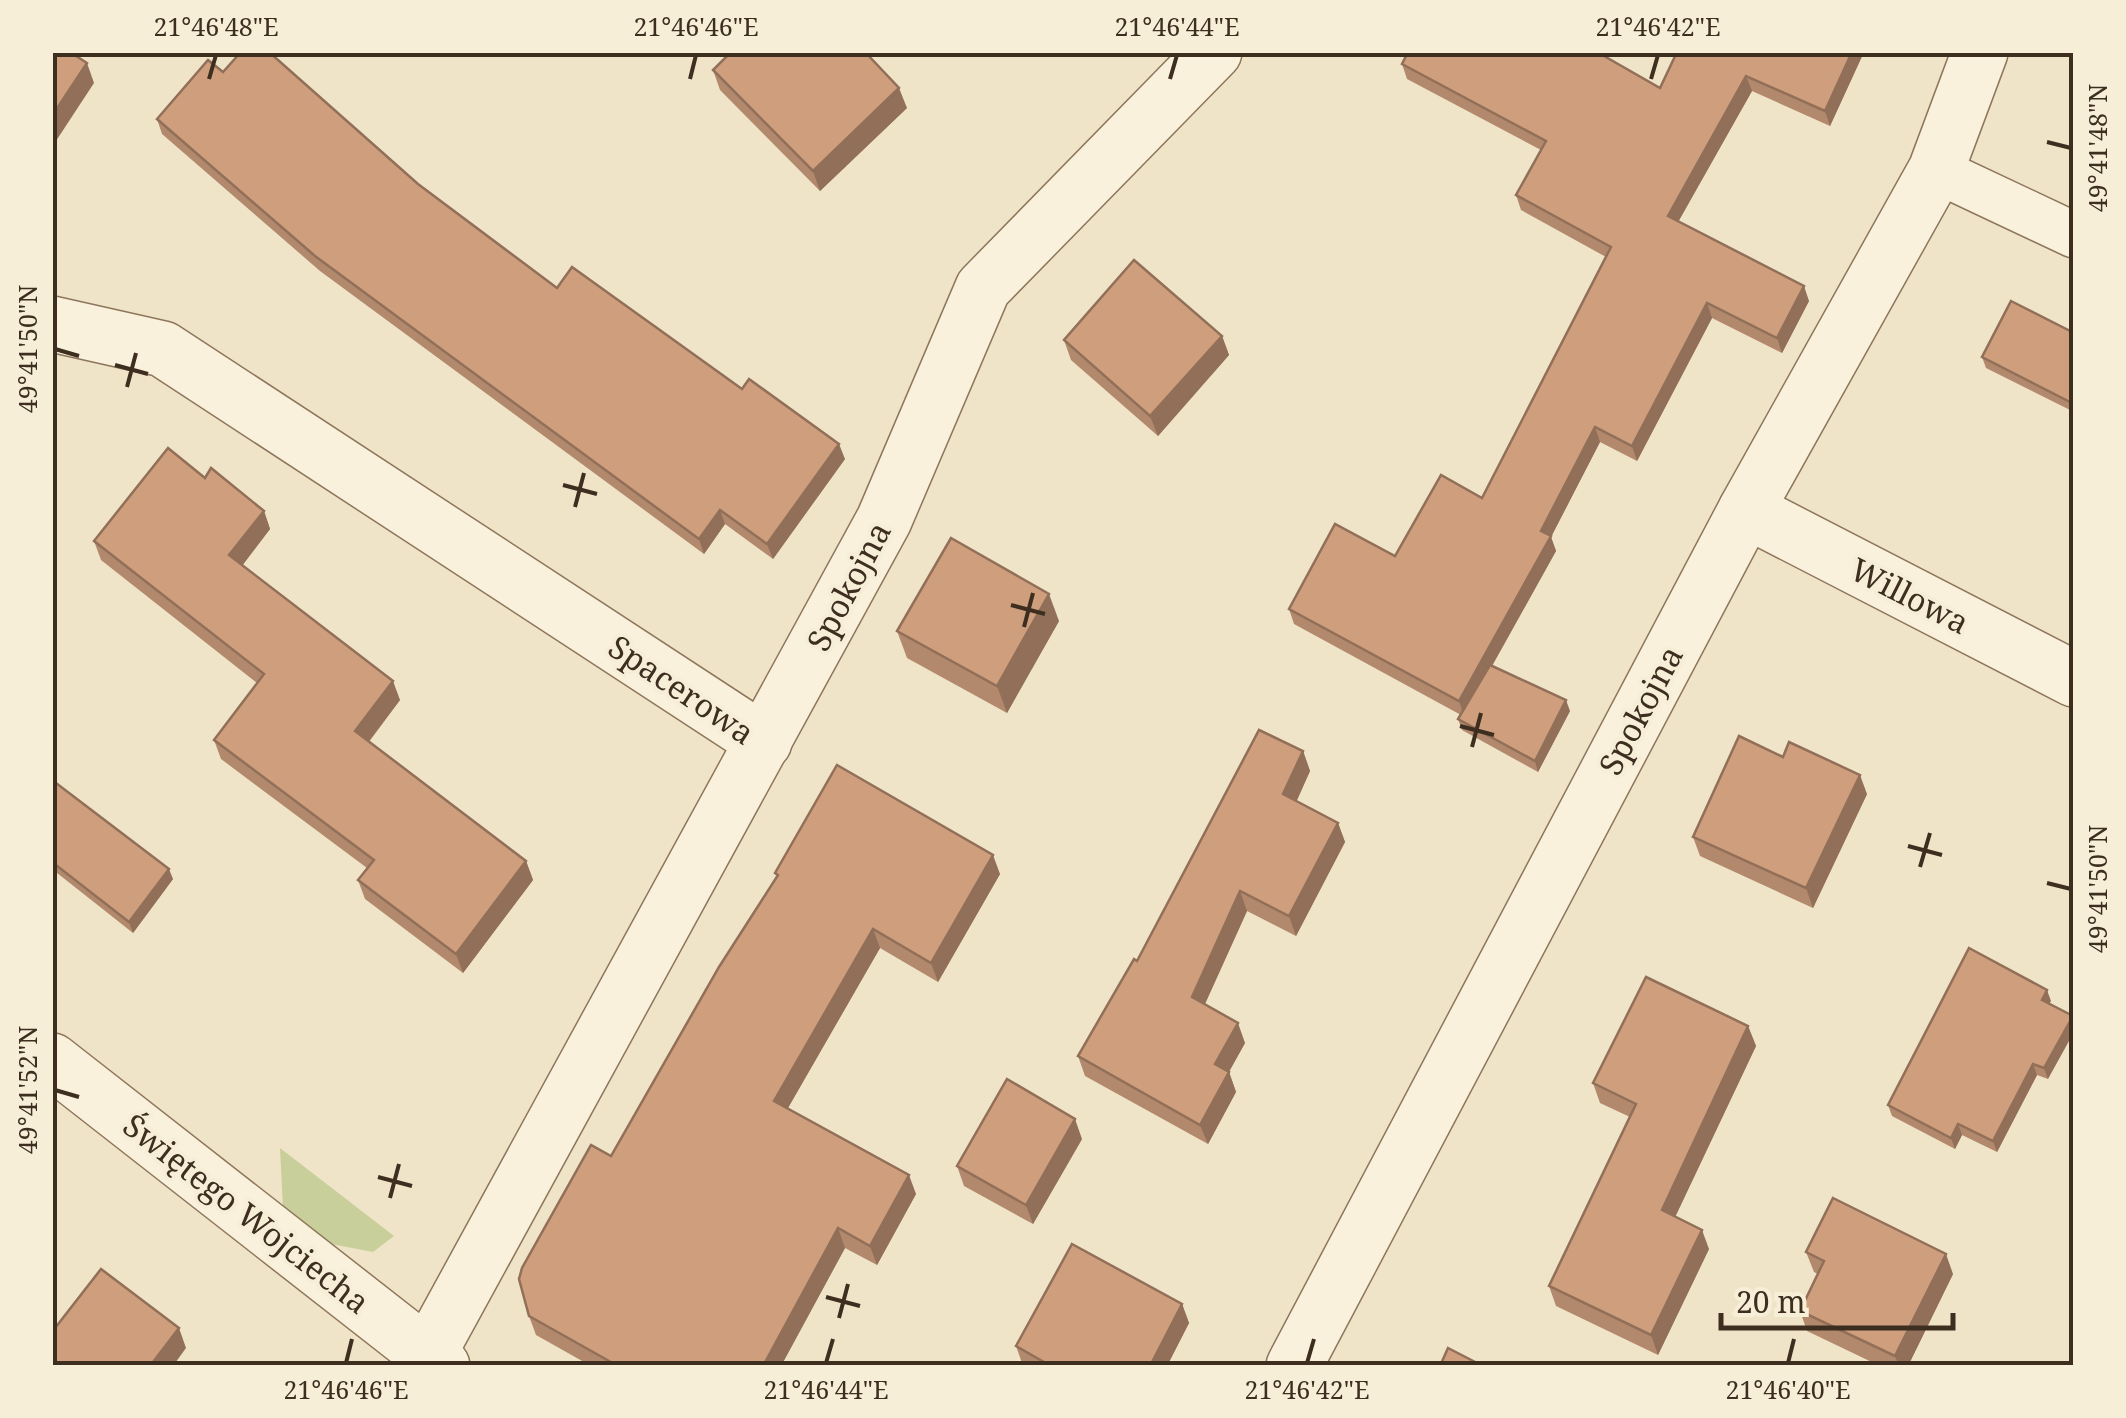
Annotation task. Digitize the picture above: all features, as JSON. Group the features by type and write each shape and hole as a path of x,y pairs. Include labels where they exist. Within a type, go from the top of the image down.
{"street":[{"name":"Spokojna","path":"764,742 884,520 983,288 1214,52"},
{"name":"Spokojna","path":"1294,1366 1746,510 1936,170 1980,52"},
{"name":"Spacerowa","path":"52,324 163,348 764,742 435,1360"},
{"name":"Willowa","path":"1746,510 2074,679"},
{"name":"Świętego Wojciecha","path":"52,1061 435,1360"}],"lane":[{"path":"1936,170 2074,235"}],"green space":[{"path":"280,1148 394,1236 373,1252 305,1239 283,1209"}],"building":[{"path":"52,52 70,52 87,63 52,116"},
{"path":"241,52 269,52 418,184 557,288 572,267 742,389 749,379 839,444 767,544 720,510 699,539 315,256 157,119 208,60 223,72"},
{"path":"731,52 865,52 899,88 813,171 713,70"},
{"path":"1408,52 1597,52 1660,88 1677,52 1852,52 1825,111 1746,76 1668,216 1804,286 1777,338 1707,303 1632,446 1595,427 1541,531 1551,536 1459,701 1289,609 1335,524 1395,556 1441,475 1482,498 1611,247 1516,195 1546,141 1402,64"},
{"path":"1134,260 1222,336 1150,416 1064,340"},
{"path":"2011,301 2074,333 2074,404 1982,357"},
{"path":"168,448 205,478 211,468 264,511 229,555 393,681 355,731 526,861 456,954 358,880 374,860 214,740 264,674 94,541"},
{"path":"951,538 1049,594 997,686 897,631"},
{"path":"1490,665 1566,700 1535,761 1458,719"},
{"path":"1259,730 1303,751 1283,794 1338,823 1289,916 1240,891 1192,997 1238,1023 1215,1064 1229,1072 1200,1125 1078,1056 1134,959 1137,961"},
{"path":"1739,736 1783,757 1789,742 1860,775 1806,888 1693,837"},
{"path":"837,765 993,855 931,963 873,929 774,1101 909,1175 870,1246 838,1228 763,1366 618,1366 529,1316 519,1279 522,1268 591,1145 611,1156 719,967 778,875 775,873"},
{"path":"52,780 169,869 129,922 52,862"},
{"path":"1969,948 2047,990 2042,1000 2073,1016 2044,1068 2033,1064 1993,1141 1958,1124 1951,1138 1888,1105"},
{"path":"1646,977 1748,1026 1662,1210 1702,1230 1651,1335 1549,1286 1636,1104 1593,1083"},
{"path":"1007,1079 1075,1119 1026,1205 957,1166"},
{"path":"1833,1198 1946,1254 1895,1356 1800,1311 1824,1261 1806,1252"},
{"path":"1072,1244 1182,1304 1150,1366 1051,1366 1016,1346"},
{"path":"101,1269 179,1328 150,1366 52,1366 52,1332"},
{"path":"1448,1348 1483,1366 1440,1366"}]}
